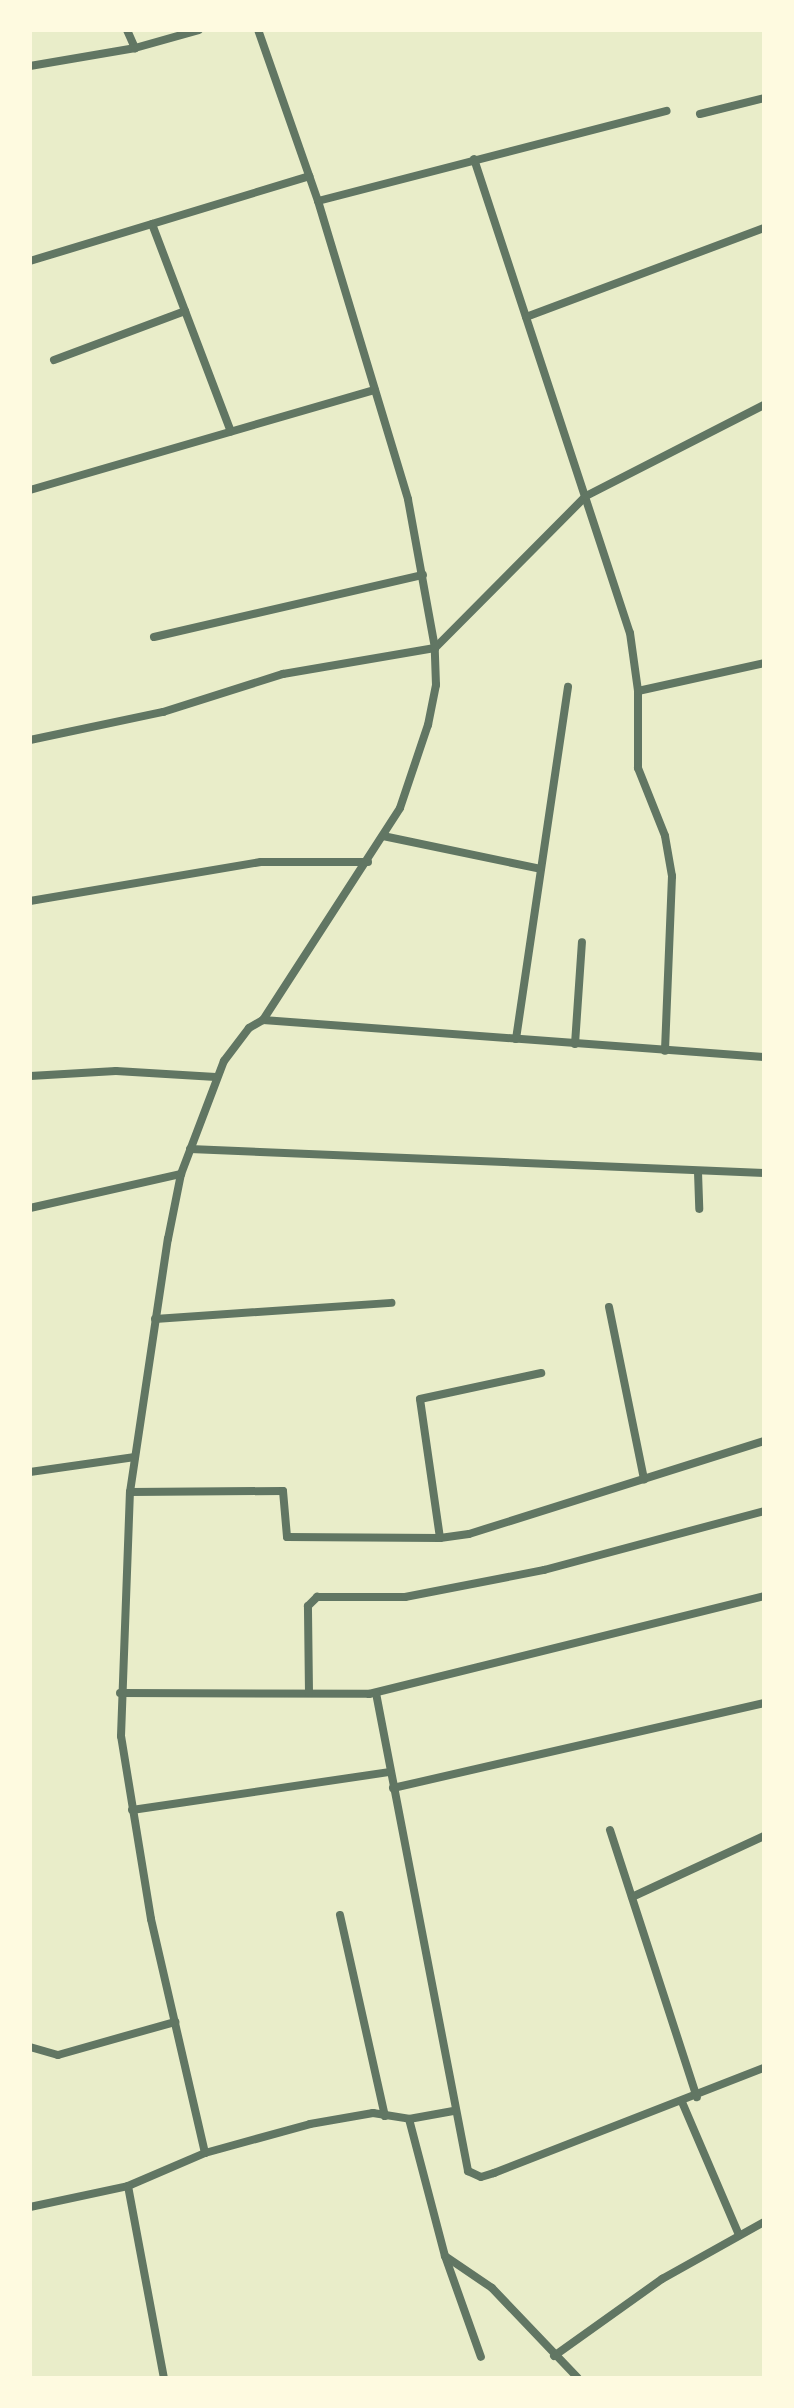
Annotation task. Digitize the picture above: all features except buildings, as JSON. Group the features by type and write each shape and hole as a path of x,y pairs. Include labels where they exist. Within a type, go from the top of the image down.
{"street":[{"path":"127,30 135,48"},
{"path":"30,66 135,48 199,30"},
{"path":"205,2153 132,1810 120,1693 130,1492 155,1319 181,1174 216,1077 249,1028 263,1020 368,862 400,808 428,725 435,648 408,499 318,201 258,30"},
{"path":"700,114 764,98"},
{"path":"318,201 667,111"},
{"path":"474,159 630,633 638,691 638,768 665,836 672,876 665,1051"},
{"path":"30,261 309,176"},
{"path":"152,224 231,432"},
{"path":"526,317 764,228"},
{"path":"54,360 185,311"},
{"path":"30,490 375,390"},
{"path":"30,740 163,712 283,674 435,648 586,496 764,405"},
{"path":"154,637 423,575"},
{"path":"638,691 764,663"},
{"path":"516,1039 568,687"},
{"path":"383,836 541,869"},
{"path":"30,901 261,862 368,862"},
{"path":"575,1044 582,942"},
{"path":"263,1020 764,1057"},
{"path":"30,1076 116,1071 216,1077"},
{"path":"190,1149 764,1173"},
{"path":"698,1172 699,1209"},
{"path":"30,1208 181,1174"},
{"path":"155,1319 391,1303"},
{"path":"609,1307 644,1479"},
{"path":"440,1538 420,1399 541,1373"},
{"path":"130,1492 283,1491 287,1537 440,1538 469,1534 764,1441"},
{"path":"30,1472 135,1457"},
{"path":"309,1693 308,1606 317,1597 405,1597 544,1570 764,1511"},
{"path":"120,1693 376,1693 764,1596"},
{"path":"376,1693 453,2111 468,2171 481,2177 494,2173 697,2097 764,2068"},
{"path":"393,1788 764,1703"},
{"path":"132,1810 390,1772"},
{"path":"610,1830 697,2097"},
{"path":"632,1897 764,1836"},
{"path":"340,1915 385,2116"},
{"path":"30,2047 58,2055 175,2022"},
{"path":"682,2102 739,2235"},
{"path":"30,2207 128,2186 205,2153 310,2124 385,2116 409,2119 453,2111"},
{"path":"409,2119 445,2256 481,2357"},
{"path":"128,2186 164,2378"},
{"path":"554,2356 662,2279 764,2222"},
{"path":"445,2256 492,2288 578,2378"}]}
